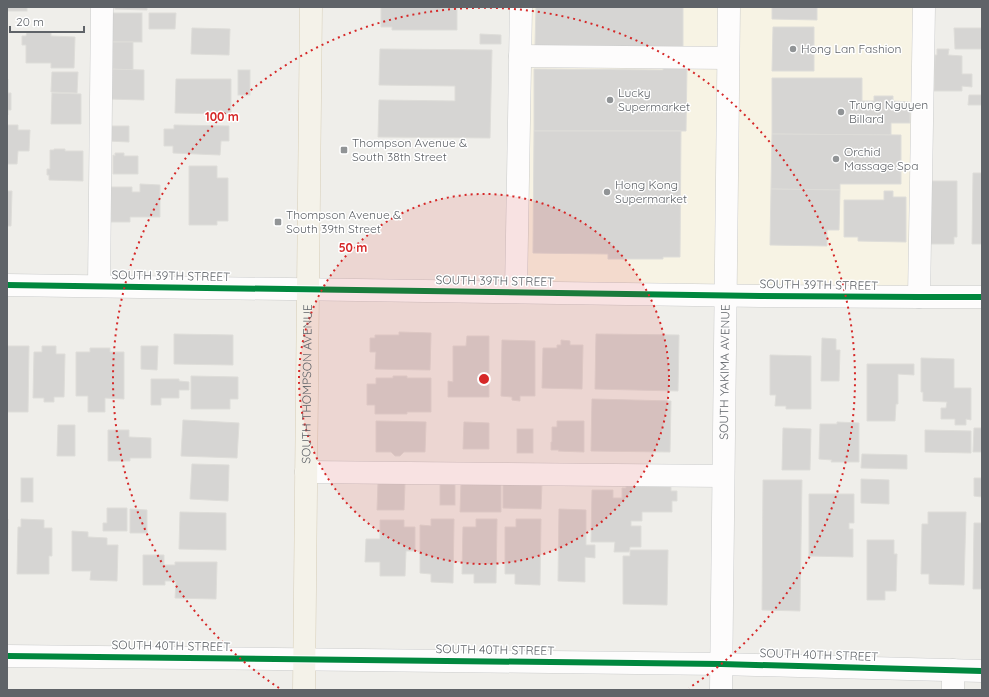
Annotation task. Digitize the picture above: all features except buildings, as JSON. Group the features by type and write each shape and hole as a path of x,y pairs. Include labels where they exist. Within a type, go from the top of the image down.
{"main road":[{"name":"SOUTH THOMPSON AVENUE","path":"304,690 312,7"}],"street":[{"path":"99,286 102,7"},
{"path":"516,292 521,7"},
{"name":"SOUTH YAKIMA AVENUE","path":"721,690 729,7"},
{"path":"920,297 924,7"},
{"path":"520,56 728,58"},
{"name":"SOUTH 39TH STREET","path":"7,285 982,297"},
{"path":"306,472 723,476"},
{"name":"SOUTH 40TH STREET","path":"7,656 721,664 953,680 982,671"}],"shaded area":[{"path":"521,7 924,7 919,297 516,292"}],"cycle path":[{"path":"7,285 761,296 982,297"},
{"path":"7,656 721,664 982,671"}],"place":[{"name":"Hong Lan Fashion","path":"793,49"},
{"name":"Lucky Supermarket","path":"610,100"},
{"name":"Trung Nguyen Billard","path":"841,112"},
{"name":"Thompson Avenue & South 38th Street","path":"344,150"},
{"name":"Orchid Massage Spa","path":"836,159"},
{"name":"Hong Kong Supermarket","path":"607,192"},
{"name":"Thompson Avenue & South 39th Street","path":"278,222"}]}
